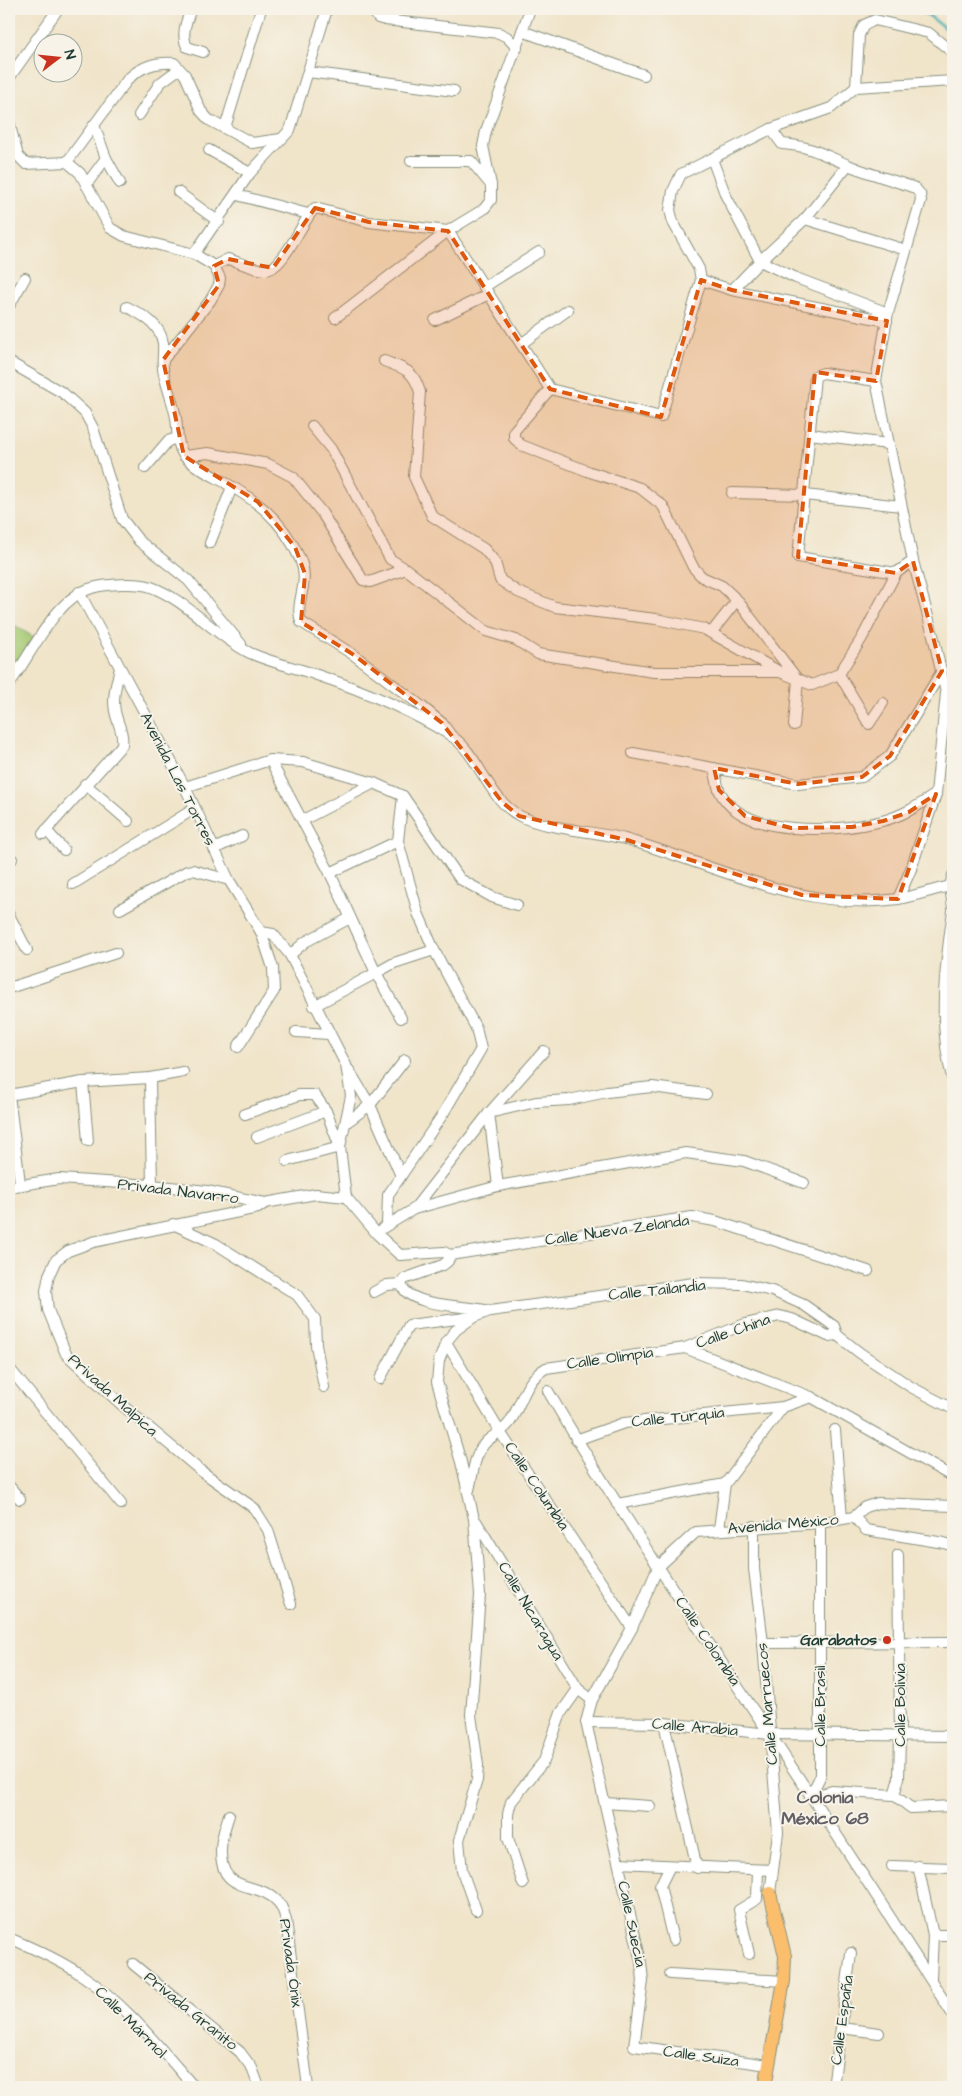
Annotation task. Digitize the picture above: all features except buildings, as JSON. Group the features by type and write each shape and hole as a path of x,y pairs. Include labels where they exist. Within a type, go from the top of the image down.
{"main road":[{"name":"Calle Marruecos","path":"765,2087 784,1981 785,1956 770,1893"}],"street":[{"path":"9,78 58,9"},
{"path":"191,9 184,28 184,40 187,47 203,52"},
{"path":"225,128 261,9"},
{"path":"194,254 219,222 250,173 290,130 327,9"},
{"path":"372,9 378,18 385,20 499,33 507,37 517,48"},
{"path":"335,318 448,231 484,209 491,200 491,185 483,146 530,9"},
{"path":"856,87 859,34 864,25 875,20 929,33 953,54"},
{"path":"522,31 644,75"},
{"path":"67,162 128,78 138,69 150,64 174,63 191,85 202,111 209,120 252,143 281,139"},
{"path":"138,115 160,83 179,69"},
{"path":"308,72 454,91"},
{"path":"448,231 550,389 661,416 701,280 699,269 673,222 670,210 673,191 681,174 712,160 771,128 831,108 856,87 953,80"},
{"path":"9,122 18,156 26,164 67,162 80,173 110,228 124,236 194,254 214,266 220,278 219,285 210,301 163,360"},
{"path":"94,125 106,158 120,183"},
{"path":"771,128 782,144 803,146 824,153 848,165 918,190 921,200 888,317 876,380 913,561 946,692 936,794 911,869 898,899"},
{"path":"209,150 250,173"},
{"path":"86,185 106,158"},
{"path":"712,160 726,196 760,261 888,317"},
{"path":"411,161 471,161 476,164 482,176 491,185"},
{"path":"732,290 760,261 806,219 848,165"},
{"path":"178,192 219,222"},
{"path":"237,194 308,214"},
{"path":"214,266 228,259 266,270 273,268 281,261 308,214 315,208 369,222 448,231"},
{"path":"806,219 906,250"},
{"path":"435,320 487,290 539,252"},
{"path":"9,306 26,278"},
{"path":"701,280 732,290 888,317"},
{"path":"127,307 147,318 158,330 163,343 163,371 176,419 177,438 184,456 206,472 258,502 276,519 294,547 305,574 299,614 301,622 354,655 442,723 465,749 502,802 519,816 545,824 596,832 627,840 771,887 802,895 861,900 898,899 950,886"},
{"path":"521,344 568,310"},
{"path":"384,361 408,370 416,378 420,392 414,477 432,516 484,549 495,562 500,580 518,592 555,607 656,619 704,629 780,672 812,685 839,674 862,638 896,573 913,561"},
{"path":"9,362 63,393 85,413 93,428 122,519 139,541 188,580 246,651"},
{"path":"876,380 823,373 815,376 798,558 896,573"},
{"path":"550,389 514,431 514,438 521,445 590,472 640,488 663,506 693,567 702,577 722,586 737,600 798,680 794,726"},
{"path":"312,426 331,449 390,559 406,569 486,631 516,640 538,654 654,672 780,672"},
{"path":"810,434 888,444"},
{"path":"145,468 168,441 177,438"},
{"path":"184,456 208,453 268,464 293,477 322,513 363,580 370,582 406,569"},
{"path":"210,544 232,487"},
{"path":"732,492 804,495 901,506"},
{"path":"9,684 63,605 79,592 95,587 118,585 150,587 174,601 246,651 272,662 313,673 362,690 452,736"},
{"name":"Avenida Las Torres","path":"79,592 185,787 229,880 261,932 273,968 274,991 238,1047"},
{"path":"711,633 737,600"},
{"path":"64,850 45,832 85,784 122,745 123,738 115,710 114,691 120,668"},
{"path":"633,754 798,784 862,777 890,756 942,671"},
{"path":"839,674 869,724 883,703"},
{"path":"270,760 330,873 376,973 401,1018"},
{"path":"185,787 270,760 303,762 374,783 402,796 460,879 492,897 517,905"},
{"path":"714,768 720,790 729,803 744,816 768,825 790,828 852,827 883,821 909,812 936,794"},
{"path":"303,820 374,783"},
{"path":"85,784 128,821"},
{"path":"387,1224 388,1195 443,1114 481,1049 476,1028 434,950 418,913 398,841 402,796"},
{"path":"73,884 194,809"},
{"path":"214,849 242,836"},
{"path":"330,873 398,841"},
{"path":"120,909 187,871 193,870 229,880"},
{"path":"953,875 950,886 953,910 944,976 944,1026 953,1081"},
{"path":"9,915 26,950"},
{"path":"290,955 305,942 350,918"},
{"path":"261,932 273,934 290,955 329,1034 370,1104 401,1176"},
{"path":"314,1006 394,963 434,950"},
{"path":"9,988 116,953"},
{"path":"296,1032 329,1034"},
{"path":"414,1209 489,1113 544,1051"},
{"path":"347,1122 370,1104 405,1060"},
{"path":"340,1147 347,1122 351,1096 346,1065"},
{"path":"20,1183 9,1095 83,1082 150,1078 183,1072"},
{"path":"150,1078 152,1185"},
{"path":"83,1082 88,1141"},
{"path":"489,1113 536,1102 569,1100 607,1092 652,1088 706,1094"},
{"path":"244,1114 299,1094 315,1095 326,1110 340,1147 346,1197 377,1234 400,1255 444,1252 450,1255 448,1261 443,1265 404,1279 400,1284 387,1285 374,1292"},
{"path":"257,1137 326,1110"},
{"path":"489,1113 498,1186"},
{"path":"287,1162 340,1147"},
{"path":"377,1234 387,1224 414,1209 498,1186 686,1153 744,1161 804,1184"},
{"name":"Privada Navarro","path":"9,1186 59,1179 152,1185 207,1191 265,1203 316,1194 346,1197"},
{"name":"Privada Malpica","path":"265,1203 258,1208 93,1242 68,1251 56,1260 48,1275 46,1291 48,1310 66,1354 122,1405 201,1471 254,1508 268,1530 291,1604"},
{"name":"Calle Nueva Zelanda","path":"450,1255 692,1217 724,1224 868,1271"},
{"path":"173,1224 216,1244 297,1295 315,1319 316,1345 324,1387"},
{"name":"Calle Tailandia","path":"474,1317 490,1311 694,1283 742,1284 772,1291 804,1305 834,1326 836,1335 911,1387 953,1409"},
{"path":"400,1284 403,1292 421,1300 490,1311"},
{"name":"Calle China","path":"685,1348 744,1324 780,1316 792,1318 828,1336 836,1335"},
{"path":"474,1317 456,1330 446,1342 439,1361 437,1382 474,1518 480,1595 471,1715 478,1765 477,1780 460,1840 462,1870 476,1910"},
{"path":"380,1379 409,1325 474,1317"},
{"name":"Calle Columbia","path":"446,1342 500,1432 632,1628"},
{"path":"685,1348 811,1397 953,1477"},
{"name":"Calle Olimpia","path":"500,1432 508,1424 524,1390 536,1373 546,1368 685,1348"},
{"path":"9,1368 121,1504"},
{"name":"Calle Colombia","path":"548,1391 576,1440 617,1504 953,2014"},
{"path":"719,1529 725,1484 782,1406 811,1397"},
{"name":"Calle Turquia","path":"576,1440 624,1423 782,1406"},
{"path":"835,1430 842,1519"},
{"path":"469,1494 475,1461 485,1443 500,1432"},
{"path":"617,1504 725,1484"},
{"path":"9,1486 20,1499"},
{"path":"854,1517 865,1507 878,1503 953,1506"},
{"name":"Avenida México","path":"658,1567 696,1532 754,1526 820,1523 854,1517 866,1530 953,1546"},
{"name":"Calle Nicaragua","path":"474,1518 578,1689 592,1700"},
{"name":"Calle Brasil","path":"810,1797 820,1777 820,1523"},
{"name":"Calle Marruecos","path":"754,1526 754,1569 763,1642 778,1833 770,1893"},
{"name":"Calle Bolivia","path":"894,1795 899,1778 900,1737 898,1554"},
{"path":"619,1863 586,1722 592,1700 632,1628 658,1567"},
{"path":"763,1642 953,1642"},
{"path":"524,1884 508,1838 508,1814 512,1802 544,1761 561,1714 578,1689"},
{"name":"Calle Arabia","path":"586,1722 664,1723 770,1734 819,1736 953,1736"},
{"path":"664,1723 697,1868"},
{"path":"810,1797 832,1791 894,1795 911,1808 953,1806"},
{"path":"605,1804 650,1806"},
{"name":"Privada Ónix","path":"229,1815 221,1847 222,1864 228,1876 239,1885 269,1895 278,1901 286,1920 308,2087"},
{"name":"Calle Suecia","path":"634,2046 643,1981 619,1863 772,1870"},
{"path":"670,1866 661,1879 660,1886 673,1940"},
{"path":"892,1866 953,1868"},
{"path":"918,1866 933,1935 931,1979"},
{"path":"749,1954 739,1910 757,1899 758,1870"},
{"path":"933,1935 953,1936"},
{"name":"Calle Mármol","path":"9,1938 80,1973 106,1993 142,2028 194,2087"},
{"name":"Calle España","path":"835,2087 851,1953"},
{"name":"Privada Granito","path":"133,1964 240,2052 252,2068 259,2087"},
{"path":"670,1974 784,1981"},
{"path":"841,2028 879,2033"},
{"name":"Calle Suiza","path":"634,2046 768,2065"}],"highlighted area":[{"path":"315,208 369,222 448,231 550,389 661,417 701,280 732,290 887,321 876,381 815,372 798,557 896,573 913,561 942,671 890,756 862,777 798,784 714,768 719,790 745,816 791,828 852,827 883,821 909,812 936,794 898,899 802,895 627,840 519,816 502,802 442,723 354,655 301,622 305,574 295,547 258,502 184,456 163,360 219,285 214,266 228,259 273,268"}],"green space":[{"path":"9,622 35,638 9,677"}],"waterway":[{"path":"911,9 928,15 953,34"}],"place":[{"name":"Garabatos","path":"887,1640"}],"district":[{"name":"Colonia México 68","path":"825,1807"}]}
